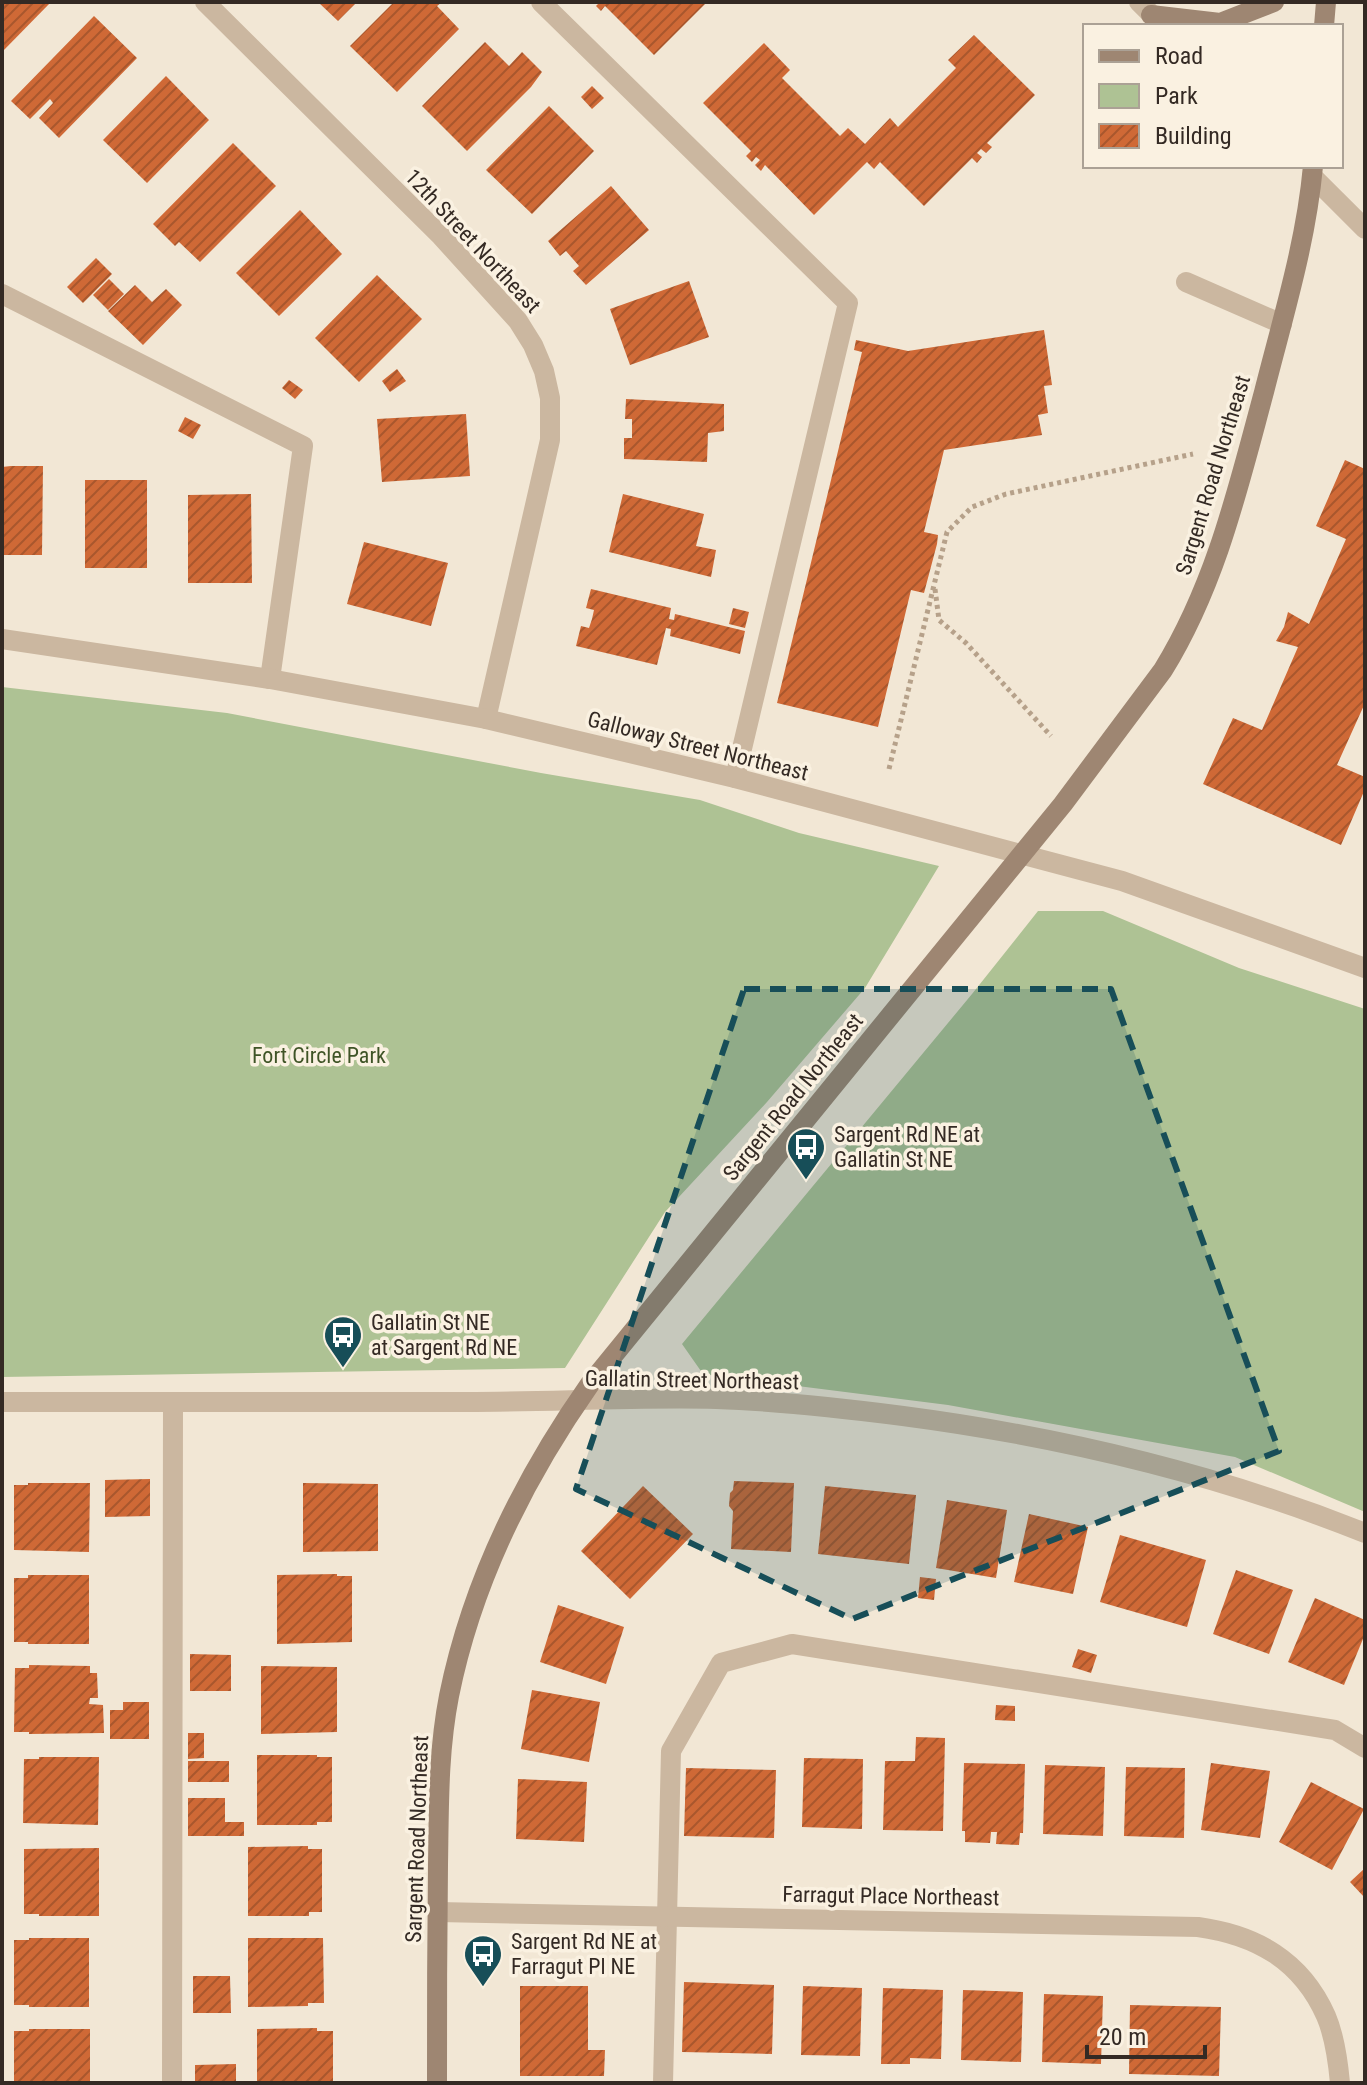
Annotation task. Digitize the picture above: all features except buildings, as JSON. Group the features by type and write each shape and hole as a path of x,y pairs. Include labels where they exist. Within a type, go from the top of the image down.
{"main road":[{"path":"1151,14 1220,23 1274,2"},
{"path":"1324,24 1326,2"},
{"name":"Sargent Road Northeast","path":"437,2083 440,1761 449,1696 459,1654 488,1568 512,1512 577,1401 1068,797 1163,670 1190,622 1226,529 1300,246 1309,169"}],"street":[{"name":"12th Street Northeast","path":"205,2 451,247 518,321 544,371 550,398 550,440 486,719"},
{"path":"541,2 848,303 735,778"},
{"path":"1309,169 1365,229"},
{"path":"1186,282 1282,324"},
{"path":"3,292 303,446 270,679"},
{"name":"Galloway Street Northeast","path":"2,639 270,679 486,719 735,778 1122,881 1365,968"},
{"name":"Gallatin Street Northeast","path":"2,1402 715,1399 791,1404 899,1416 1097,1449 1263,1495 1365,1533"},
{"path":"172,2083 173,1402"},
{"path":"663,2083 671,1751 721,1663 792,1644 1335,1730 1365,1748"},
{"name":"Farragut Place Northeast","path":"438,1912 1198,1927 1234,1934 1268,1949 1296,1972 1327,2017 1340,2083"}],"path":[{"path":"889,769 947,532 972,507 1006,494 1193,454"},
{"path":"934,585 939,620 966,643 1051,736"}],"highlighted area":[{"path":"744,989 1111,989 1279,1451 852,1619 576,1489"}],"green space":[{"name":"Fort Circle Park","path":"2,687 227,713 700,800 799,833 939,866 865,988 767,1102 665,1212 565,1368 2,1377"},
{"path":"1038,911 1103,911 1239,968 1365,1009 1365,1512 1235,1457 948,1405 703,1374 682,1344"}],"place":[{"name":"Sargent Rd NE at Gallatin St NE","path":"806,1181"},
{"name":"Gallatin St NE at Sargent Rd NE","path":"343,1369"},
{"name":"Sargent Rd NE at Farragut Pl NE","path":"483,1988"}]}
